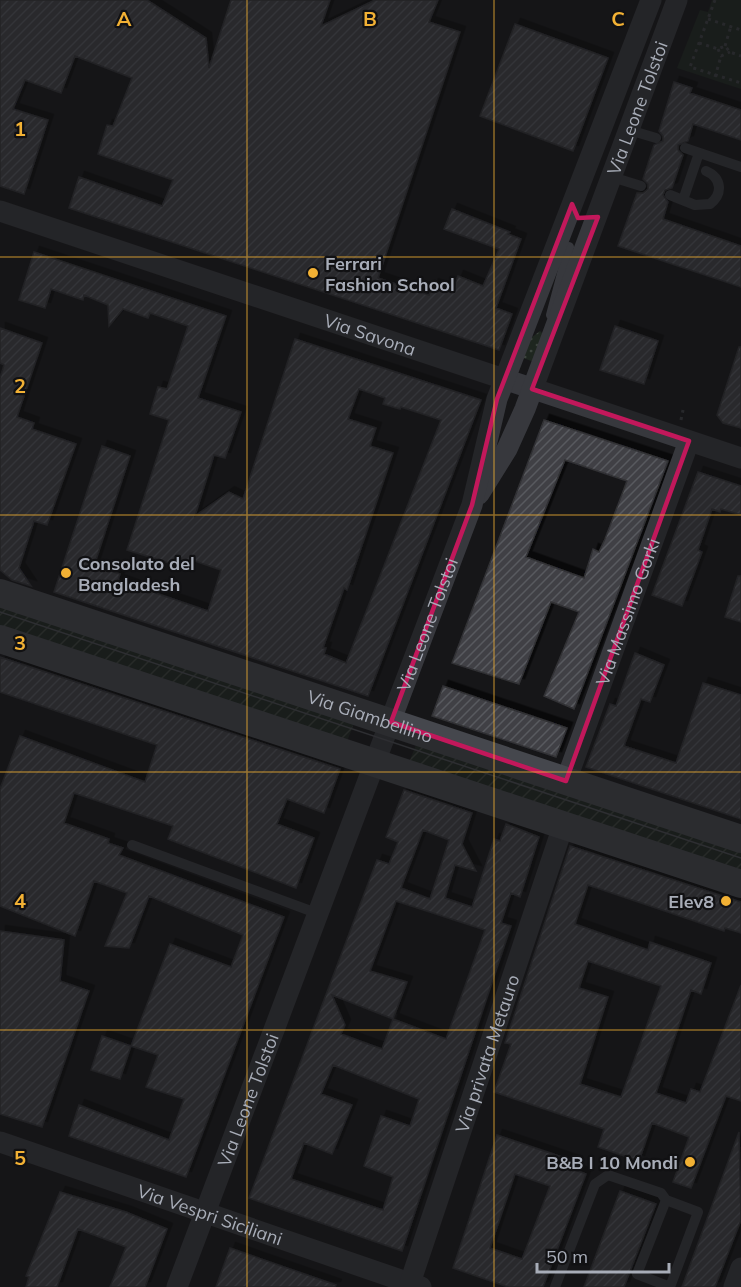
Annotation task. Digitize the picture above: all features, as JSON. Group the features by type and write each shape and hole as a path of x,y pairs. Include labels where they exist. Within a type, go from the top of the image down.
{"street":[{"name":"Via Leone Tolstoi","path":"177,1287 472,505 485,443 504,380 651,0"},
{"name":"Via Leone Tolstoi","path":"472,505 507,449 532,389 598,217 676,0"},
{"path":"573,204 578,218 590,220 598,217"},
{"name":"Via Savona","path":"0,211 532,389 685,431 741,458"},
{"name":"Via Massimo Gorki","path":"566,781 685,431"},
{"name":"Via Giambellino","path":"0,593 741,839"},
{"path":"0,639 741,884"},
{"name":"Via privata Metauro","path":"416,1285 563,826"},
{"name":"Via Vespri Siciliani","path":"0,1142 416,1285"},
{"path":"734,1287 741,1268"}],"lane":[{"path":"629,130 656,138"},
{"path":"685,148 741,167"},
{"path":"683,200 699,153"},
{"path":"670,195 702,206 716,200 720,186 717,179 706,171"},
{"path":"612,177 641,186"},
{"path":"525,327 544,310 569,247 551,311 550,340"},
{"path":"132,845 319,914"},
{"path":"555,1287 595,1184 608,1175 663,1196 698,1212 670,1287 638,1274 663,1196"}],"path":[{"path":"715,0 690,67 741,83"},
{"path":"708,19 741,30"},
{"path":"699,43 718,49 724,46 731,26"},
{"path":"724,46 730,52 741,56"},
{"path":"715,76 721,56 718,49"},
{"path":"721,56 730,52"},
{"path":"683,410 685,431"}],"highlighted area":[{"path":"572,204 578,218 598,217 532,389 689,441 566,781 391,722 472,505 497,399"}],"shaded area":[{"path":"712,0 741,0 741,89 677,68 700,10 708,12"},
{"path":"540,331 543,334 537,363 523,358 531,338"},
{"path":"0,603 356,718 346,744 0,630"},
{"path":"418,740 741,849 741,877 408,765"}],"building":[{"path":"0,0 147,0 206,38 209,68 231,0 330,0 321,26 375,0 438,0 429,22 460,32 378,278 429,295 433,284 452,292 458,276 483,286 499,249 444,229 452,209 510,232 508,234 521,239 496,308 512,314 499,350 69,208 79,177 162,206 173,180 98,154 107,125 113,126 132,78 75,56 61,93 25,80 13,109 48,120 24,194 0,186"},
{"path":"515,24 608,58 573,151 480,116"},
{"path":"674,82 692,88 690,93 741,110 741,140 693,124 688,141 678,145 678,150 683,155 672,188 665,190 663,195 668,202 663,219 741,246 741,287 618,246 637,193 643,193 648,189 648,184 643,179 654,145 663,141 663,136 659,131"},
{"path":"34,252 226,316 198,398 241,412 225,458 214,455 195,516 229,492 243,499 295,339 481,400 368,696 54,592 102,446 130,456 94,566 120,574 118,580 208,611 221,570 192,560 189,569 127,550 169,420 150,414 158,387 167,389 188,326 150,313 148,318 123,309 109,326 108,305 84,295 83,300 51,289 45,308 19,300","holes":["359,389 385,398 383,404 400,409 401,407 441,420 346,663 324,654 326,648 323,648 344,588 347,590 393,453 370,446 376,428 348,419"]},
{"path":"615,326 658,341 644,384 600,370"},
{"path":"0,328 42,343 17,417 34,423 32,429 76,444 47,525 34,521 19,568 31,586 12,580 0,570 0,378 4,365 0,363"},
{"path":"739,347 741,347 741,428 723,423 717,415"},
{"path":"544,420 668,461 574,709 544,696 579,612 551,602 519,684 452,663","holes":["565,460 627,481 599,552 593,549 584,578 526,557"]},
{"path":"698,472 741,486 741,515 721,509 720,512 712,509 698,550 702,552 682,606 652,595"},
{"path":"738,576 741,576 741,622 725,617"},
{"path":"635,653 664,665 650,702 641,699 624,746 676,763 703,683 741,695 741,819 586,767 610,704 616,706"},
{"path":"0,657 340,769 324,813 287,799 277,824 314,838 296,888 168,839 173,826 74,793 64,823 109,839 108,843 123,848 119,855 284,917 186,1177 69,1136 79,1105 169,1140 184,1099 146,1087 158,1055 131,1046 170,944 231,967 243,935 149,896 129,948 105,946 127,893 94,881 75,936 0,906 0,789 20,736 145,782 157,745 0,692"},
{"path":"443,686 567,728 556,757 432,716"},
{"path":"404,790 472,813 462,844 476,871 455,865 445,898 472,907 494,839 500,841 506,824 539,837 520,897 511,893 501,923 511,926 402,1251 249,1198 377,860 389,864 398,842 386,837","holes":["423,830 449,840 430,899 401,888","396,901 485,930 446,1039 393,1019 407,982 370,971","332,995 393,1019 382,1049 341,1034 345,1025","333,1065 419,1099 410,1126 381,1116 364,1166 393,1177 383,1210 291,1179 304,1143 332,1154 352,1105 321,1094"]},
{"path":"570,846 741,902 741,933 725,928 724,931 588,885 575,924 648,950 650,942 711,963 701,994 691,990 656,1093 686,1103 691,1089 700,1092 741,985 741,1101 726,1096 691,1188 673,1182 689,1137 652,1123 639,1161 598,1147 604,1129 494,1092 511,1044 505,1043","holes":["588,961 661,986 621,1097 580,1084 608,997 579,988"]},
{"path":"0,931 64,940 60,981 89,991 42,1127 0,1114"},
{"path":"102,1036 131,1046 120,1079 91,1070"},
{"path":"739,1132 741,1220 715,1287 682,1287"},
{"path":"497,1135 577,1162 575,1170 586,1174 543,1287 508,1287 453,1268","holes":["515,1174 550,1186 522,1259 490,1248"]},
{"path":"620,1191 656,1204 624,1287 584,1287"},
{"path":"60,1192 126,1212 167,1229 145,1287 110,1287 126,1247 78,1229 57,1287 26,1287 29,1277 26,1276"},
{"path":"230,1248 336,1285 335,1287 216,1287"}],"tram line":[{"path":"0,612 741,858"}],"place":[{"name":"Ferrari Fashion School","path":"313,273"},
{"name":"Consolato del Bangladesh","path":"66,573"},
{"name":"Elev8","path":"726,901"},
{"name":"B&B I 10 Mondi","path":"690,1162"}]}
